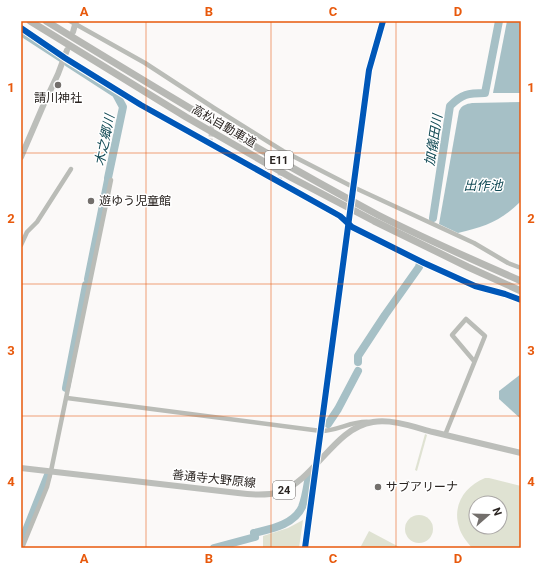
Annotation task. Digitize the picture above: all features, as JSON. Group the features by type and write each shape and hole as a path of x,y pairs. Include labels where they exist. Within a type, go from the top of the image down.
{"highway":[{"name":"高松自動車道","path":"30,21 186,117 292,178 374,221 521,291"},
{"name":"高松自動車道","path":"46,21 191,109 358,204 465,256 521,281"}],"main road":[{"path":"73,32 74,22"},
{"path":"21,157 65,58 67,50"},
{"name":"善通寺大野原線","path":"21,468 257,495 269,494 290,487 350,432 360,426 373,422 396,423 521,453"}],"street":[{"path":"353,187 369,70 383,21"},
{"path":"74,22 145,63 283,151 353,187 474,243 508,263 521,268"},
{"path":"21,28 65,58 141,105 340,216 352,227 418,260 475,286 521,300"},
{"path":"21,245 27,232 37,222 71,169"},
{"path":"22,548 47,486 51,472 111,180"},
{"path":"305,548 348,222"},
{"path":"445,435 485,336 466,318 452,335 474,361"},
{"path":"67,398 321,431 328,431 362,421 373,422"}],"green space":[{"path":"425,434 427,435 417,471 415,470"},
{"path":"485,478 489,478 521,486 521,548 472,548 464,538 457,519 457,511 462,497 472,486"},
{"path":"419,515 429,519 433,529 429,539 419,543 409,539 405,529 409,519"},
{"path":"303,520 299,548 263,548 263,536 288,528"},
{"path":"369,531 401,548 360,548"}],"water":[{"path":"507,21 521,21 521,93 493,93"},
{"name":"出作池","path":"521,102 521,201 499,219 458,233 439,224 459,111 461,107 472,103"},
{"path":"521,374 521,419 499,399 499,391"}],"waterway":[{"name":"加儀田川","path":"433,218 450,106 458,99 466,95 485,93 499,21"},
{"name":"木之郷川","path":"21,32 61,58"},
{"name":"木之郷川","path":"68,63 116,94 123,107 108,178"},
{"name":"木之郷川","path":"88,279 108,180"},
{"name":"加儀田川","path":"358,362 358,356 419,267 420,263"},
{"name":"木之郷川","path":"66,388 86,285"},
{"name":"加儀田川","path":"328,424 338,409 358,371"},
{"name":"木之郷川","path":"21,543 48,475"},
{"name":"加儀田川","path":"254,533 288,522 298,513 302,507 309,476"},
{"name":"加儀田川","path":"214,548 255,537"}],"tunnel":[{"path":"210,143 214,108"},
{"path":"279,182 283,151"},
{"path":"348,222 353,187"}],"cycle path":[{"path":"305,548 369,70 383,21"},
{"path":"21,28 65,58 141,105 340,216 352,227 424,263 475,286 521,300"}],"place":[{"name":"請川神社","path":"58,85"},
{"name":"遊ゆう児童館","path":"91,201"},
{"name":"サブアリーナ","path":"378,487"}]}
